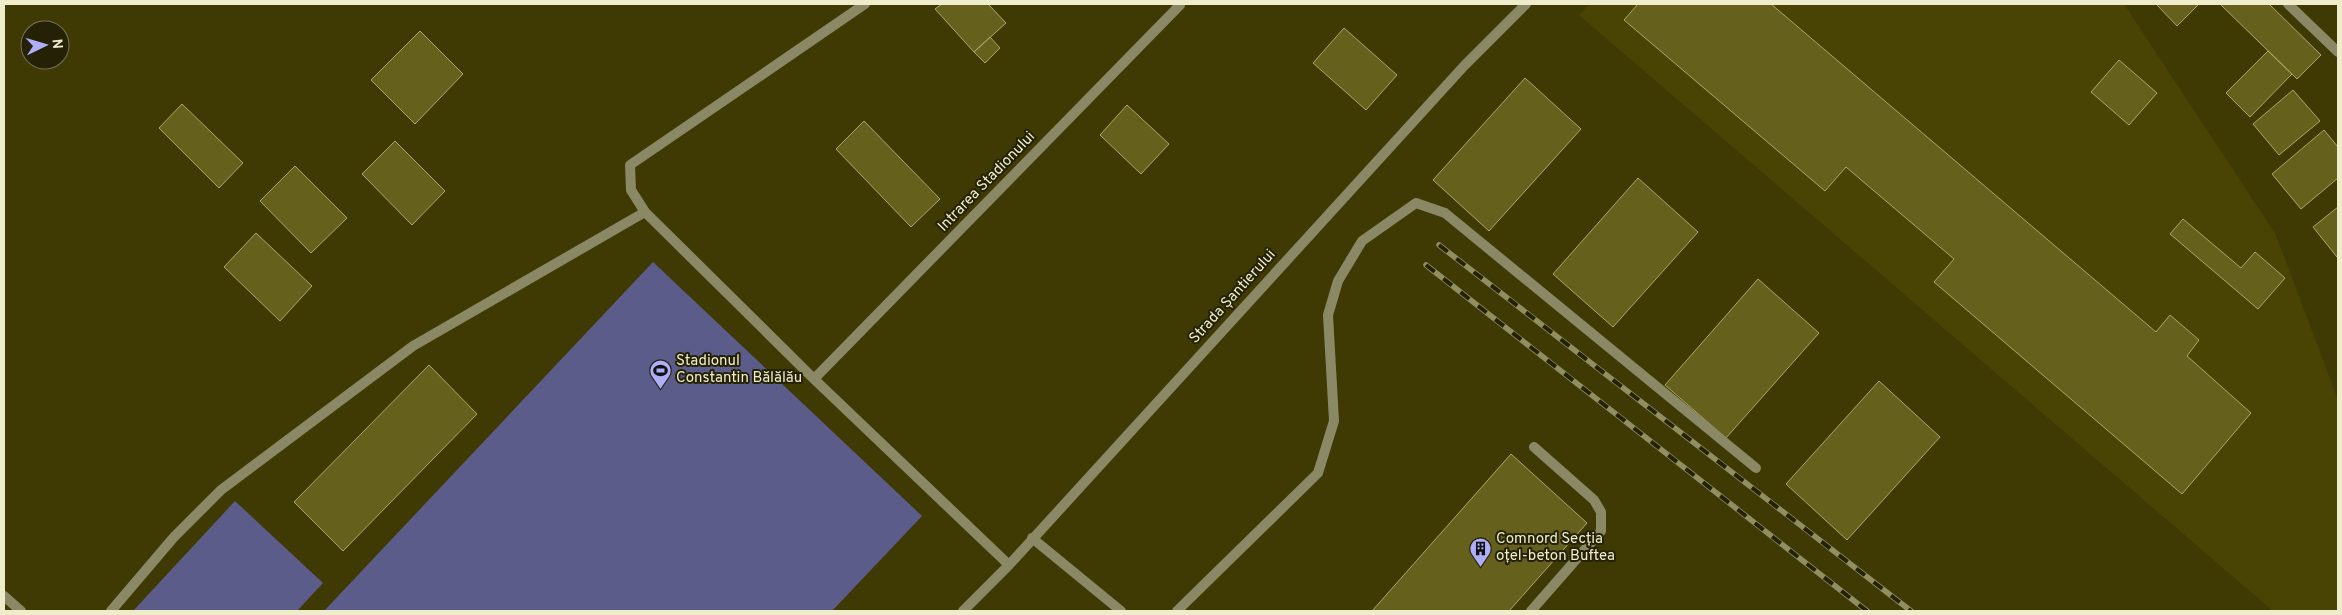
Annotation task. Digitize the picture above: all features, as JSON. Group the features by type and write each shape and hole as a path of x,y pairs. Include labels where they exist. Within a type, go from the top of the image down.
{"street":[{"path":"865,4 630,165 631,190 645,212 814,379 1009,564"},
{"name":"Strada Șantierului","path":"963,611 1009,564 1464,66 1526,4"},
{"path":"2288,4 2338,52"},
{"name":"Intrarea Stadionului","path":"814,379 1180,5"},
{"path":"1177,611 1318,473 1334,421 1328,315 1338,281 1362,241 1416,203 1445,214 1756,468"},
{"path":"111,611 174,537 221,490 413,346 645,212"},
{"path":"1530,611 1601,531 1600,512 1594,500 1534,447"},
{"path":"1032,538 1121,611"},
{"path":"4,596 21,611"}],"shaded area":[{"path":"1590,4 2124,4 2276,235 2338,400 2338,611 2273,611 1579,15"},
{"name":"Stadionul Constantin Bălălău","path":"653,262 922,516 832,611 324,611"},
{"path":"235,501 323,583 297,611 133,611"}],"building":[{"path":"942,4 988,4 1006,23 974,52 935,9"},
{"path":"1638,4 1771,4 2156,332 2170,315 2199,340 2187,356 2251,413 2182,494 1934,282 1954,259 1846,167 1825,191 1624,20"},
{"path":"2156,4 2199,4 2177,26"},
{"path":"2220,4 2269,4 2321,55 2297,79"},
{"path":"1344,28 1397,75 1366,110 1313,63"},
{"path":"420,31 463,74 415,124 371,80"},
{"path":"990,37 1000,48 985,63 974,52"},
{"path":"2268,51 2292,74 2250,117 2226,93"},
{"path":"2119,60 2157,93 2129,125 2091,92"},
{"path":"1525,78 1581,129 1489,231 1433,180"},
{"path":"2293,90 2320,121 2279,155 2253,124"},
{"path":"182,104 243,163 219,188 159,128"},
{"path":"1127,105 1169,144 1141,174 1100,135"},
{"path":"864,121 940,199 911,227 836,149"},
{"path":"2324,130 2338,147 2338,178 2301,209 2272,174"},
{"path":"395,141 445,191 412,225 362,174"},
{"path":"295,166 347,218 311,253 260,201"},
{"path":"1638,178 1698,232 1613,327 1553,274"},
{"path":"2338,207 2338,256 2337,257 2313,227"},
{"path":"2183,219 2241,268 2255,252 2285,278 2258,309 2170,234"},
{"path":"256,233 312,286 280,321 224,267"},
{"path":"1758,279 1819,333 1726,438 1665,385"},
{"path":"429,365 477,414 343,551 294,502"},
{"path":"1879,381 1940,437 1847,540 1786,484"},
{"name":"Comnord Secția oțel-beton Buftea","path":"1511,454 1587,523 1509,611 1372,611"}],"railway":[{"path":"1439,245 1911,611"},
{"path":"1426,265 1867,611"}],"place":[{"name":"Stadionul Constantin Bălălău","path":"660,389"},
{"name":"Comnord Secția oțel-beton Buftea","path":"1480,567"}]}
